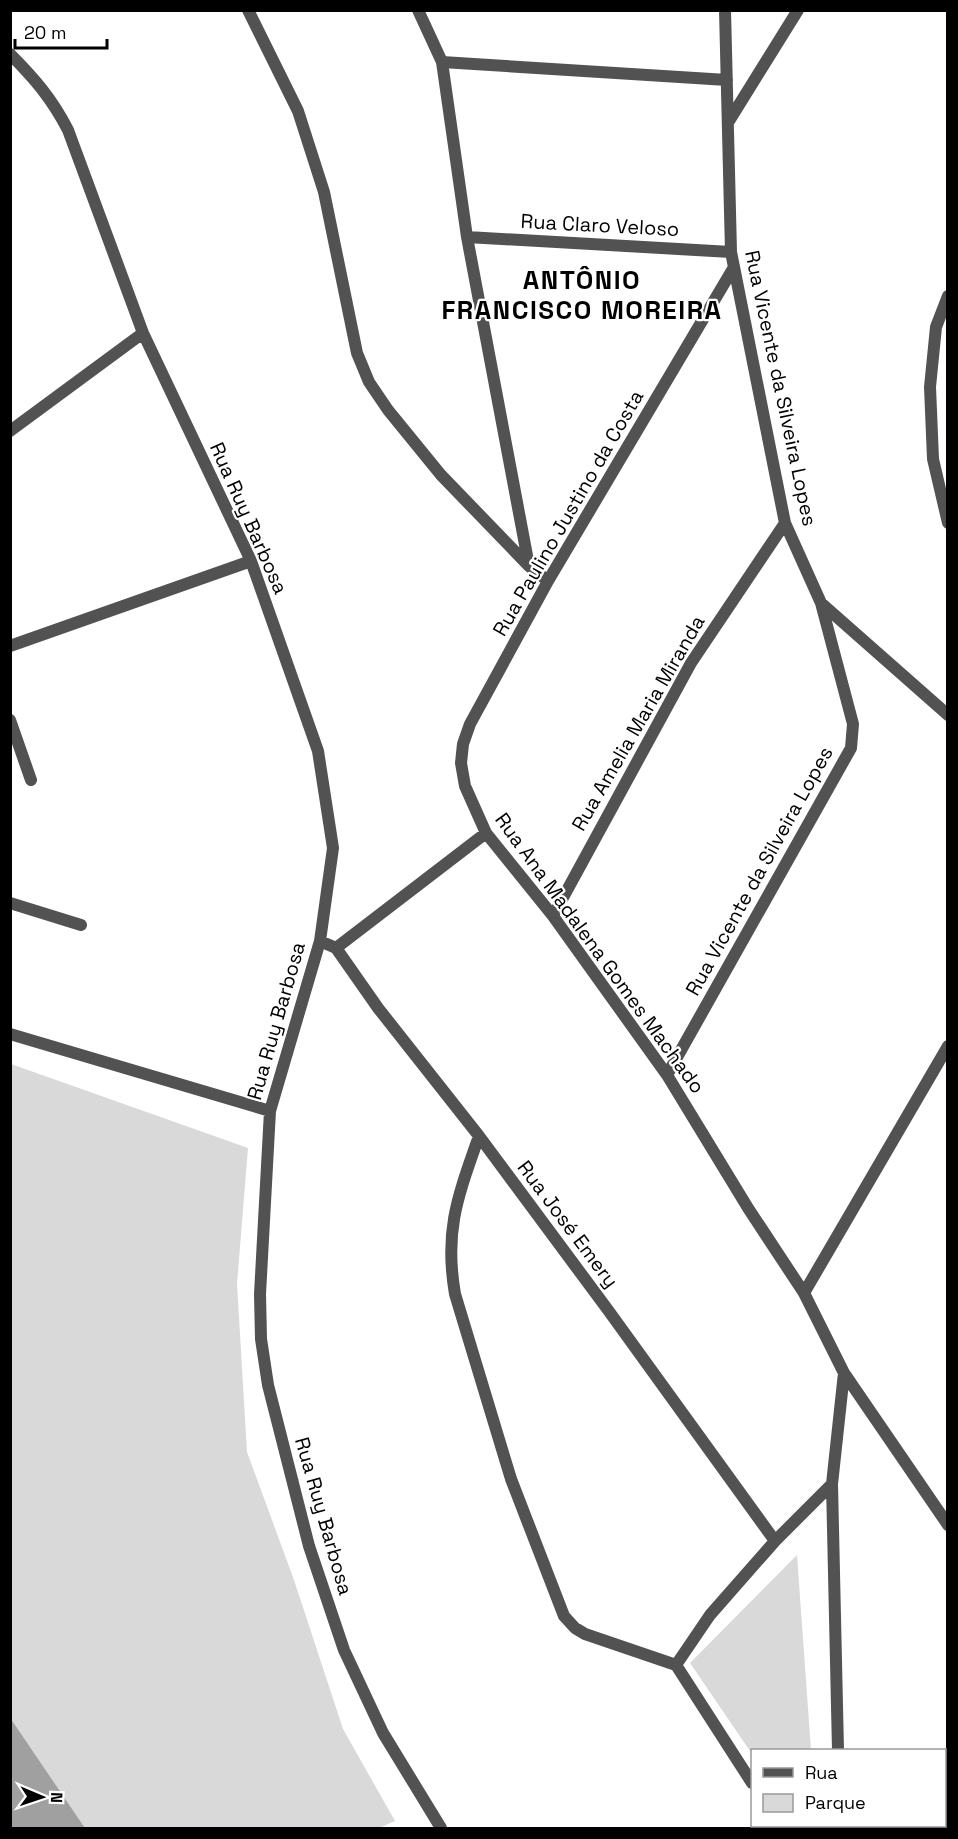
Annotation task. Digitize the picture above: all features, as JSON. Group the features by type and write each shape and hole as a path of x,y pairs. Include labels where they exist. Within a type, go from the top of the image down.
{"street":[{"path":"248,10 298,111 315,162 324,192 357,353 369,382 388,410 441,475 529,566 549,581"},
{"path":"418,10 442,62 467,237 529,566"},
{"name":"Rua Vicente da Silveira Lopes","path":"667,1075 851,748 853,724 821,603 784,523 731,252 725,10"},
{"path":"728,122 798,10"},
{"name":"Rua Ruy Barbosa","path":"10,54 40,85 56,106 68,130 142,333 251,561 318,752 333,848 320,940 270,1110 260,1294 261,1339 268,1385 309,1546 344,1650 383,1733 441,1828"},
{"path":"442,62 727,80"},
{"name":"Rua Claro Veloso","path":"467,237 731,252"},
{"name":"Rua Paulino Justino da Costa","path":"465,786 461,763 470,724 549,581 734,267"},
{"path":"948,296 936,327 930,387 933,459 948,523"},
{"path":"10,431 142,333"},
{"name":"Rua Amelia Maria Miranda","path":"553,916 691,663 784,523"},
{"path":"10,646 251,561"},
{"path":"821,603 948,715"},
{"path":"10,720 31,780"},
{"name":"Rua Ana Madalena Gomes Machado","path":"465,786 486,833 553,916 667,1075 748,1208 804,1293 844,1373 948,1525"},
{"path":"336,948 486,833"},
{"path":"10,903 81,925"},
{"name":"Rua José Emery","path":"320,940 336,948 378,1008 479,1136 609,1310 775,1541"},
{"path":"10,1034 270,1110"},
{"path":"804,1293 948,1046"},
{"path":"479,1136 453,1216 451,1269 455,1294 511,1479 564,1616 574,1628 585,1634 676,1665 751,1780"},
{"path":"838,1749 832,1484 844,1373"},
{"path":"676,1665 710,1615 775,1541 832,1484"}],"green space":[{"path":"11,1064 248,1148 237,1284 247,1452 294,1580 343,1729 395,1821 379,1828 85,1828 11,1719"},
{"path":"797,1555 811,1749 751,1749 751,1753 690,1663"}],"shaded area":[{"path":"11,1719 85,1828 11,1828"}],"district":[{"name":"ANTÔNIO FRANCISCO MOREIRA","path":"582,295"}]}
